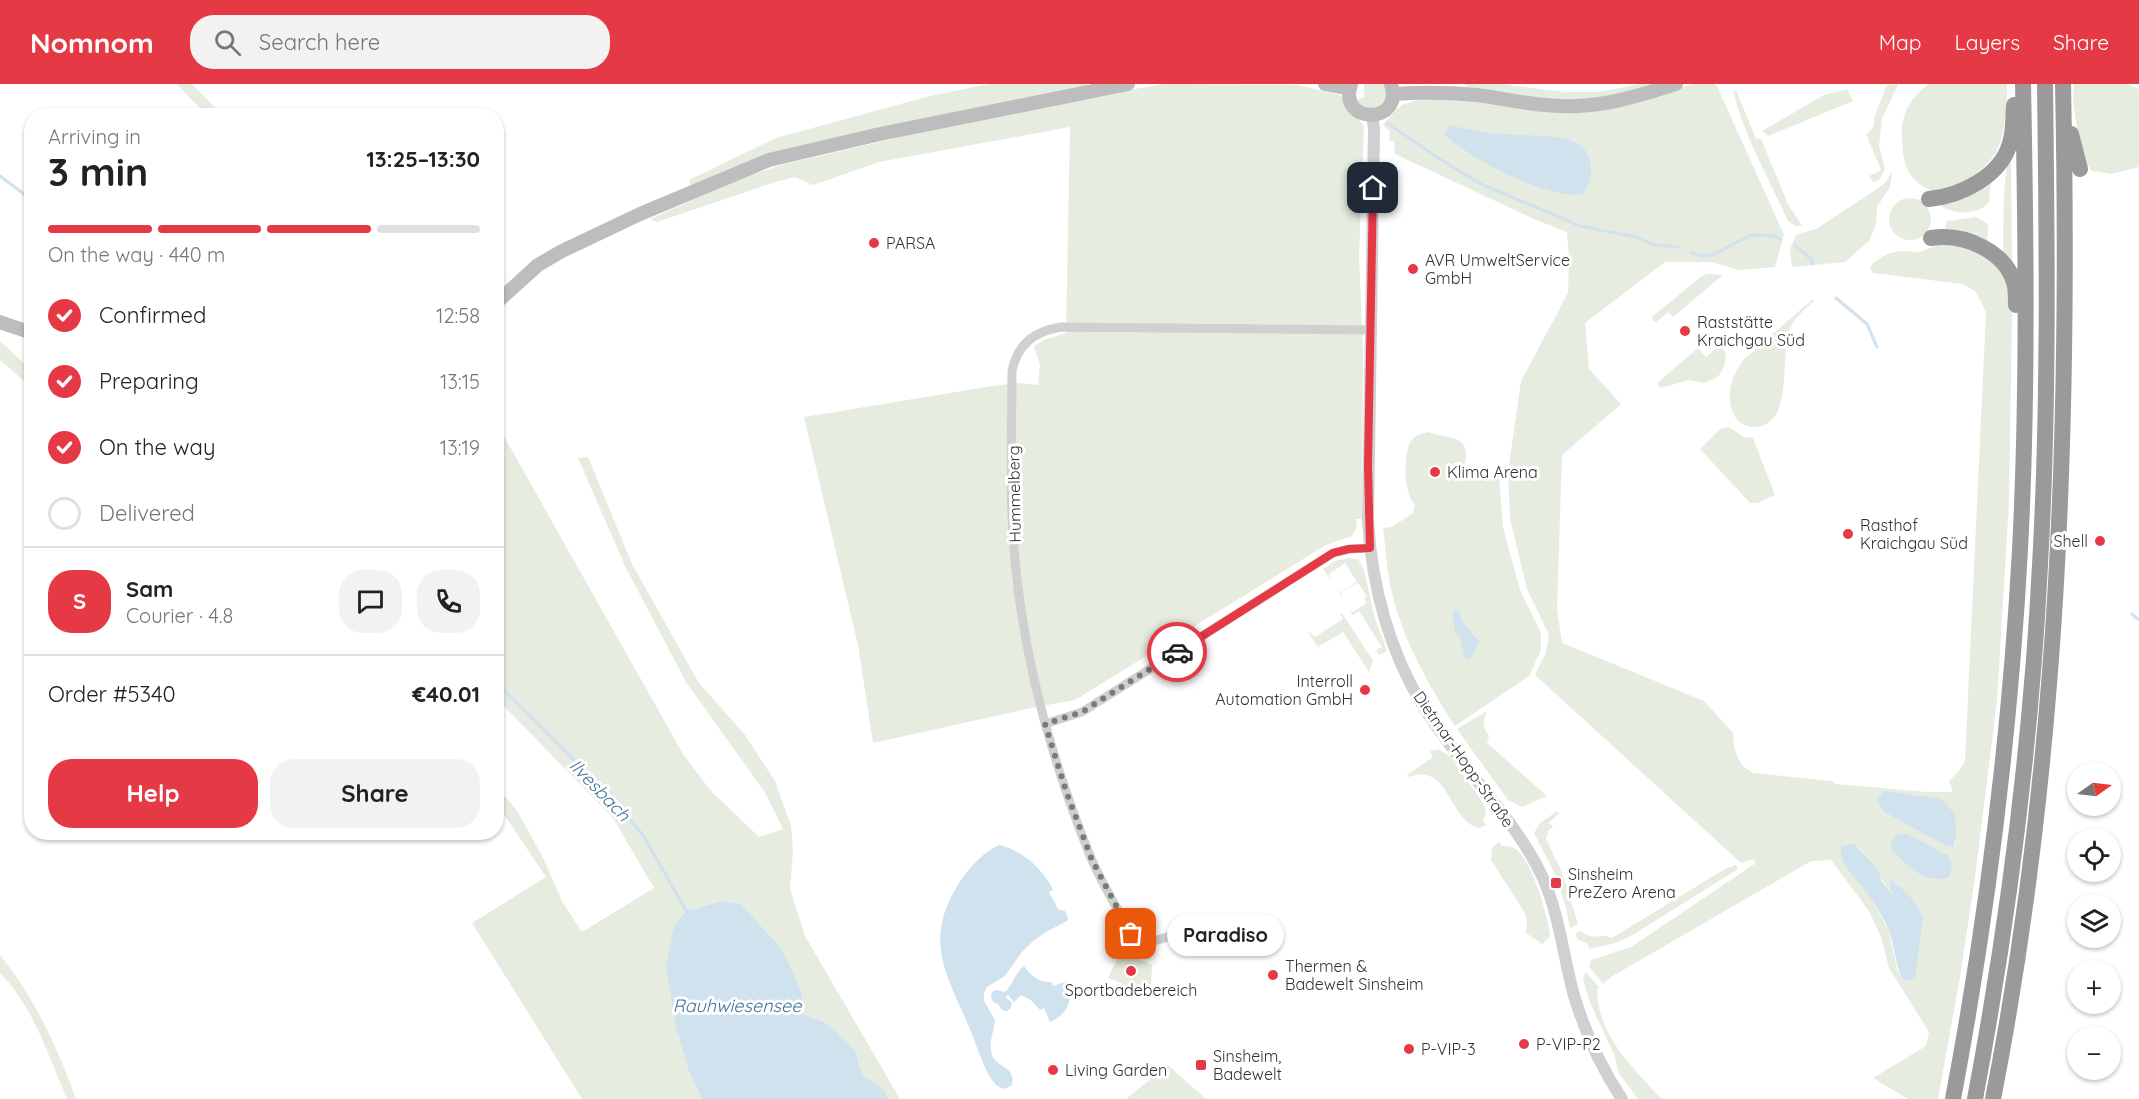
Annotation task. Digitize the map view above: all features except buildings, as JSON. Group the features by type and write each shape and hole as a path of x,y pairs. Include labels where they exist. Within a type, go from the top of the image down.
{"highway":[{"path":"1929,199 1966,188 1989,174 2001,162 2010,144 2014,105 2021,84"},
{"path":"1953,1099 1986,908 2006,740 2020,551 2025,348 2021,84"},
{"path":"1975,1099 1988,1032 2013,867 2022,797 2034,654 2040,566 2046,384 2045,84"},
{"path":"2063,88 2080,169"},
{"path":"1993,1099 2027,899 2040,795 2052,659 2063,451 2065,310 2063,88"},
{"path":"1931,238 1962,239 1987,249 2001,260 2015,286 2025,348"},
{"path":"2040,795 2051,748 2061,650"}],"main road":[{"path":"504,296 538,265 557,254 640,214 769,160 880,134 1128,84"},
{"path":"1325,84 1351,87 1350,97 1354,108 1372,115 1387,109 1391,102 1392,89 1476,95 1546,105 1577,106 1615,100 1676,84"},
{"path":"0,322 24,330"}],"street":[{"name":"Dietmar-Hopp-Straße","path":"1372,115 1374,129 1368,513 1370,548 1380,607 1406,675 1422,704 1521,840 1544,881 1556,914 1580,1016 1592,1046 1622,1099"},
{"name":"Hummelberg","path":"1171,936 1142,942 1131,934 1092,860 1066,791 1045,724 1026,638 1012,517 1012,371 1015,359 1024,344 1045,331 1061,327 1370,330"},
{"path":"1045,724 1082,712 1333,553 1349,549 1370,548"}],"shaded area":[{"path":"177,84 192,84 215,108 199,108"},
{"path":"989,84 1087,84 1088,87 965,110 781,151 692,187 689,180 776,138 930,96"},
{"path":"1164,84 1298,85 1340,95 1364,126 1359,256 1363,353 1362,519 1356,519 1357,527 1352,536 1326,545 1075,700 873,743 858,645 804,417 992,386 1019,383 1038,385 1040,365 1034,346 1066,333 1070,127 879,162 813,185 795,177 657,222 650,219 740,179 781,165 1030,107"},
{"path":"1364,84 1386,84 1387,100 1378,109 1362,107 1357,100 1364,97"},
{"path":"1464,84 1501,84 1565,92 1599,92 1640,84 1666,84 1612,98 1564,103 1470,90"},
{"path":"1693,84 1717,86 1784,235 1775,267 1738,270 1712,262 1665,262 1585,323 1589,369 1621,404 1562,455 1557,609 1562,643 1704,701 1733,733 1738,758 1743,766 1753,773 1832,781 1836,784 1953,792 1949,781 1965,761 1986,312 1975,291 1963,284 1873,273 1870,268 1873,263 1887,254 1900,251 1920,252 1940,244 1974,248 2002,270 2010,297 2012,316 2009,503 1997,701 1975,877 1938,1099 1908,1099 1873,1078 1926,1046 1929,1032 1889,968 1881,937 1869,911 1831,860 1811,861 1611,977 1603,984 1589,967 1591,960 1631,947 1756,863 1753,859 1741,863 1535,675 1546,652 1549,635 1527,589 1510,519 1508,472 1521,381 1568,293 1567,232 1395,154 1394,141 1389,141 1390,131 1383,125 1402,105 1413,101 1451,97 1640,101","holes":["1876,800 1955,814 1955,844 1946,846 1884,812","1851,843 1870,861 1894,896 1889,880 1897,884 1902,979 1897,969 1889,932 1844,845"]},
{"path":"1898,84 1882,119 1879,146 1885,169 1879,180 1873,182 1869,176 1881,170 1866,134 1873,128 1875,115 1887,85"},
{"path":"1929,84 2007,84 2004,127 1996,152 1972,177 1956,187 1941,192 1924,187 1912,177 1903,153 1902,131 1905,115 1916,95"},
{"path":"2074,84 2127,84 2139,89 2139,167 2111,174 2092,171 2081,156 2073,100"},
{"path":"1847,89 1853,101 1768,136 1762,131 1824,95"},
{"path":"1736,90 1756,139 1761,139 1788,204 1802,226 1795,226 1788,221 1744,124 1733,91"},
{"path":"2011,155 2012,263 2004,254 2003,248 2006,172"},
{"path":"1892,172 1890,187 1877,207 1876,224 1869,241 1845,262 1792,267 1790,249 1796,235 1816,229 1877,189 1885,183"},
{"path":"1991,182 1989,202 1985,206 1967,212 1942,207 1942,204"},
{"path":"1910,198 1925,204 1931,219 1925,234 1910,240 1895,234 1889,219 1895,204"},
{"path":"1976,217 1988,224 1987,243 1944,232 1947,221"},
{"path":"1723,275 1673,317 1668,312 1656,322 1653,321 1652,317 1702,276"},
{"path":"1813,299 1814,301 1797,317 1790,328 1781,403 1775,415 1767,424 1754,427 1741,423 1733,412 1730,399 1732,382 1739,366"},
{"path":"0,341 24,363 24,381 0,360"},
{"path":"1720,345 1726,357 1718,377 1704,383 1689,380 1660,388 1657,383 1698,348 1706,357"},
{"path":"1729,427 1744,437 1753,438 1775,495 1758,503 1750,503 1700,449 1720,429"},
{"path":"1428,432 1456,439 1465,446 1465,475 1499,476 1503,527 1520,590 1541,633 1541,650 1529,676 1455,726 1427,680 1404,631 1391,589 1383,528 1392,527 1413,513 1415,505 1406,483 1408,447 1413,439"},
{"path":"504,436 683,754 710,790 759,837 783,829 764,791 686,682 626,568 578,458 588,457 632,564 699,683 745,735 775,781 791,826 793,850 790,889 805,936 900,1099 888,1099 883,1090 862,1075 855,1050 826,1023 801,1013 802,993 783,950 741,904 722,901 686,911 674,926 690,1074 702,1099 582,1099 472,923 546,877 504,814 504,795 518,812 544,860 563,903 582,932 654,888 613,818 504,706"},
{"path":"1348,558 1358,559 1364,570 1374,615 1387,651 1379,655 1376,650 1382,647 1359,611 1353,615 1349,608 1353,612 1367,603 1364,598 1367,596 1358,583 1341,593 1357,582 1345,563 1329,574 1331,580 1323,569 1335,561"},
{"path":"1340,613 1373,661 1369,672 1343,632 1318,647 1309,633 1315,637 1343,619"},
{"path":"1487,711 1484,724 1489,736 1487,743 1547,796 1522,807 1508,800 1457,729"},
{"path":"1438,749 1450,756 1483,803 1486,811 1483,821 1487,825 1478,828 1468,823 1440,784 1432,777 1422,775 1409,777 1407,775 1433,757 1430,751"},
{"path":"1557,811 1559,814 1548,823 1553,826 1548,831 1546,839 1561,870 1578,924 1570,928 1556,876 1534,833 1540,823"},
{"path":"1499,842 1502,846 1511,847 1519,852 1532,873 1546,915 1550,936 1542,944 1526,933 1525,913 1491,860 1492,848"},
{"path":"1736,865 1738,869 1631,936 1612,944 1589,949 1588,944 1577,939 1576,933 1581,931 1590,936 1612,938 1725,869"},
{"name":"Sportbadebereich","path":"1121,951 1152,965 1151,986 1148,994 1108,978"},
{"path":"0,955 24,988 44,1024 76,1099 67,1099 31,1016 12,986 0,973"},
{"path":"1586,972 1599,987 1597,989 1599,1005 1610,1036 1629,1063 1662,1099 1638,1099 1618,1072 1615,1057 1589,1000 1583,979"},
{"path":"1168,1065 1206,1099 1126,1099"}],"water":[{"path":"1449,125 1490,133 1563,138 1573,141 1583,147 1587,153 1591,167 1590,180 1582,195 1566,194 1529,184 1491,166 1458,145 1445,135"},
{"path":"1454,610 1459,611 1464,624 1479,641 1472,657 1467,660 1460,637 1455,632 1452,614"},
{"path":"1884,791 1941,799 1955,814 1956,837 1953,847 1946,846 1884,812 1876,800"},
{"path":"1907,834 1949,856 1952,866 1949,877 1933,879 1918,873 1904,862 1892,851 1891,843 1897,835"},
{"path":"1851,843 1878,869 1882,882 1892,894 1889,879 1909,896 1921,912 1923,918 1915,978 1906,981 1902,979 1891,937 1884,921 1869,895 1846,867 1841,847"},
{"path":"999,845 1016,851 1038,868 1053,890 1049,892 1058,909 1065,911 1068,918 1067,921 1031,943 1005,976 987,987 984,993 984,1001 995,1020 991,1042 992,1055 1009,1071 1013,1079 1012,1085 1007,1088 995,1084 983,1063 948,977 940,942 948,904 959,883 976,861"},
{"name":"Rauhwiesensee","path":"722,901 741,904 783,950 802,993 801,1013 826,1023 855,1050 862,1075 884,1090 888,1099 702,1099 690,1074 676,1027 666,966 674,926 686,911"},
{"path":"1024,966 1036,978 1052,982 1053,986 1068,981 1070,1000 1065,1010 1056,1019 1050,1022 1044,1008 1040,1010 1032,1001 1021,995 1014,1002 1008,995 1006,997 1012,1003 1011,1008 1007,1011 1002,1010 998,1004 993,1002 992,992 997,990 1005,992"}],"waterway":[{"path":"1387,123 1481,184 1580,226 1637,237 1654,245 1679,247"},
{"name":"Ilvesbach","path":"0,176 24,194"},
{"path":"1691,253 1703,256 1712,255 1751,235 1775,236 1780,239"},
{"path":"1795,245 1813,261 1812,264"},
{"path":"1836,298 1867,324 1877,347"},
{"path":"2132,614 2139,620"},
{"name":"Ilvesbach","path":"504,690 603,789 643,835 687,912"}],"way so far":[{"path":"1131,934 1092,860 1066,791 1045,724 1082,712 1177,652"}],"place":[{"name":"PARSA","path":"874,243"},
{"name":"AVR UmweltService GmbH","path":"1413,269"},
{"name":"Raststätte Kraichgau Süd","path":"1685,331"},
{"name":"Klima Arena","path":"1435,472"},
{"name":"Rasthof Kraichgau Süd","path":"1848,534"},
{"name":"Shell","path":"2100,541"},
{"name":"Interroll Automation GmbH","path":"1365,690"},
{"name":"Sinsheim PreZero Arena","path":"1556,883"},
{"name":"Paradiso","path":"1131,934"},
{"name":"Sportbadebereich","path":"1131,971"},
{"name":"Thermen & Badewelt Sinsheim","path":"1273,975"},
{"name":"P-VIP-P2","path":"1524,1044"},
{"name":"P-VIP-3","path":"1409,1049"},
{"name":"Sinsheim, Badewelt","path":"1201,1065"},
{"name":"Living Garden","path":"1053,1070"}],"route":[{"path":"1177,652 1333,553 1349,549 1370,548 1368,466 1373,188"}]}
